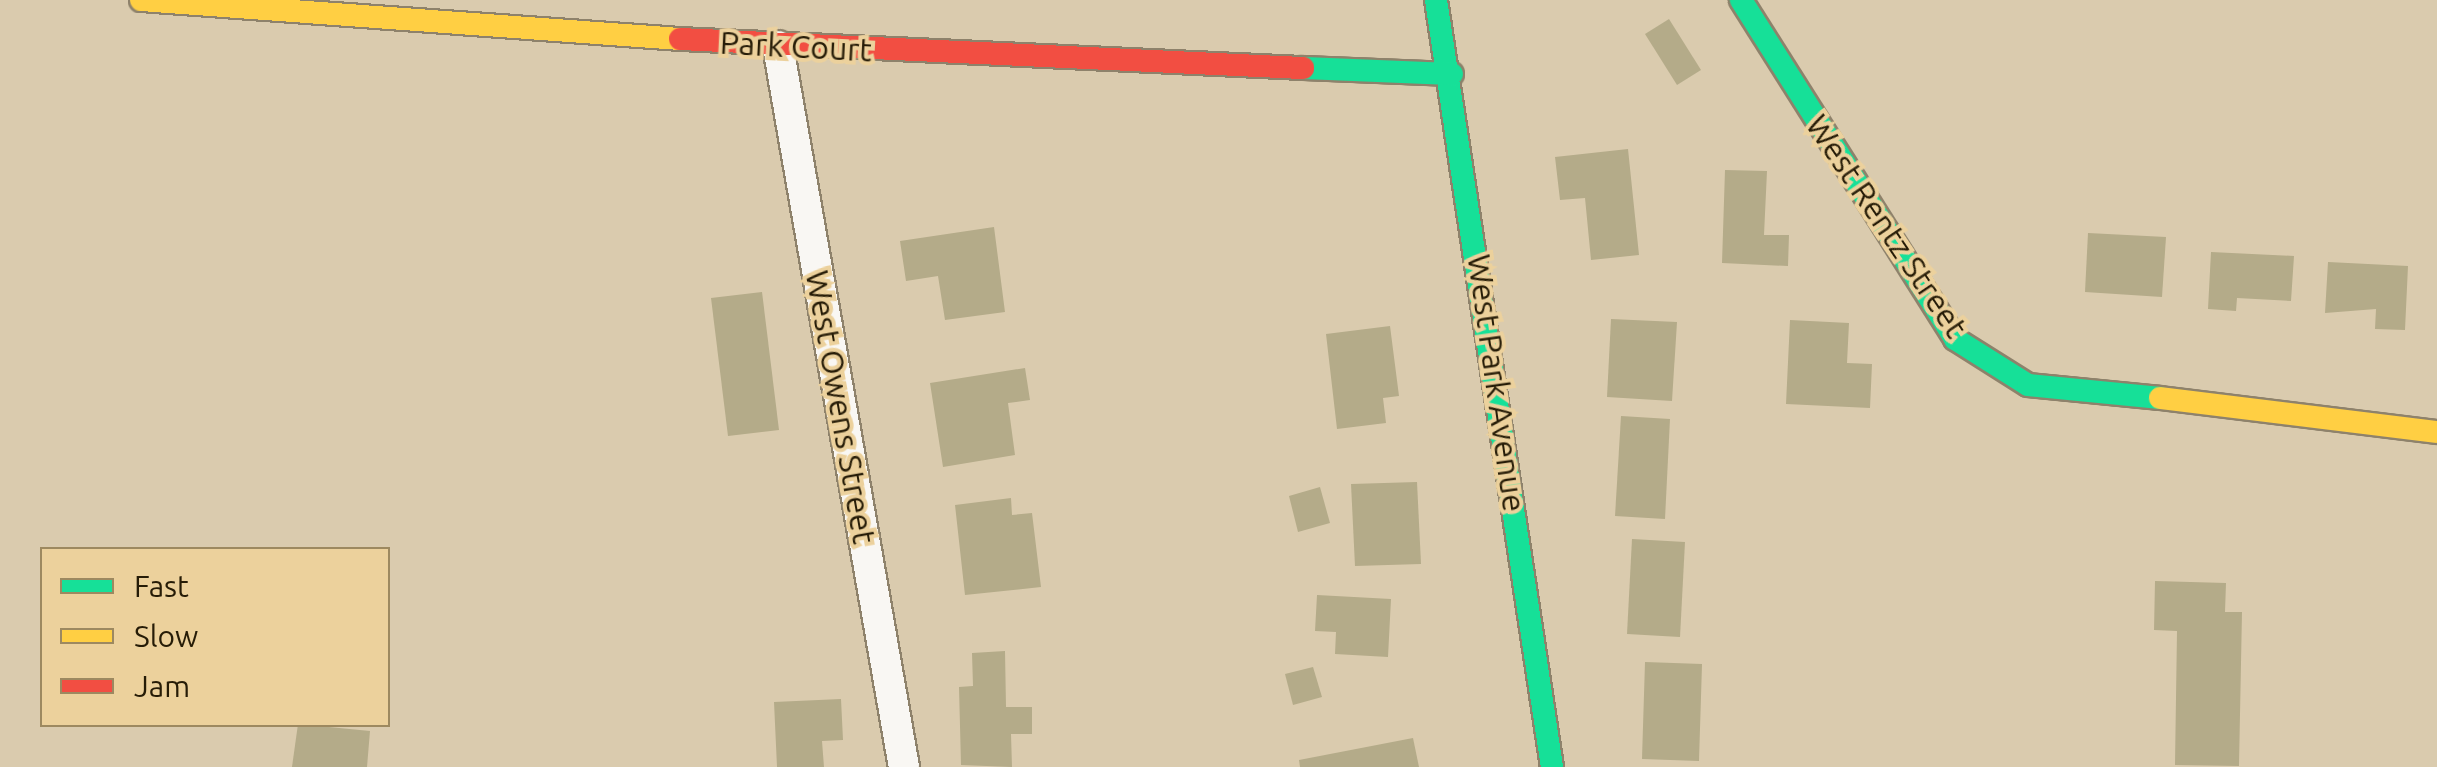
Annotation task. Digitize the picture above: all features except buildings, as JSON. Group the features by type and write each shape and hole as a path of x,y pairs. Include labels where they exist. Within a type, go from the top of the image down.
{"street":[{"name":"Park Court","path":"140,0 778,46 1452,74"},
{"name":"West Park Avenue","path":"1436,0 1452,74 1552,767"},
{"name":"West Rentz Street","path":"1741,0 1955,339 2028,385 2306,412 2437,432"},
{"name":"West Owens Street","path":"778,46 904,767"}],"traffic: fast":[{"path":"1436,0 1552,767"},
{"path":"1741,0 1955,339 2028,385 2160,398"},
{"path":"1303,68 1452,74"}],"traffic: slow":[{"path":"141,0 680,39"},
{"path":"2160,398 2437,432"}],"traffic: jam":[{"path":"680,39 1303,68"}]}
